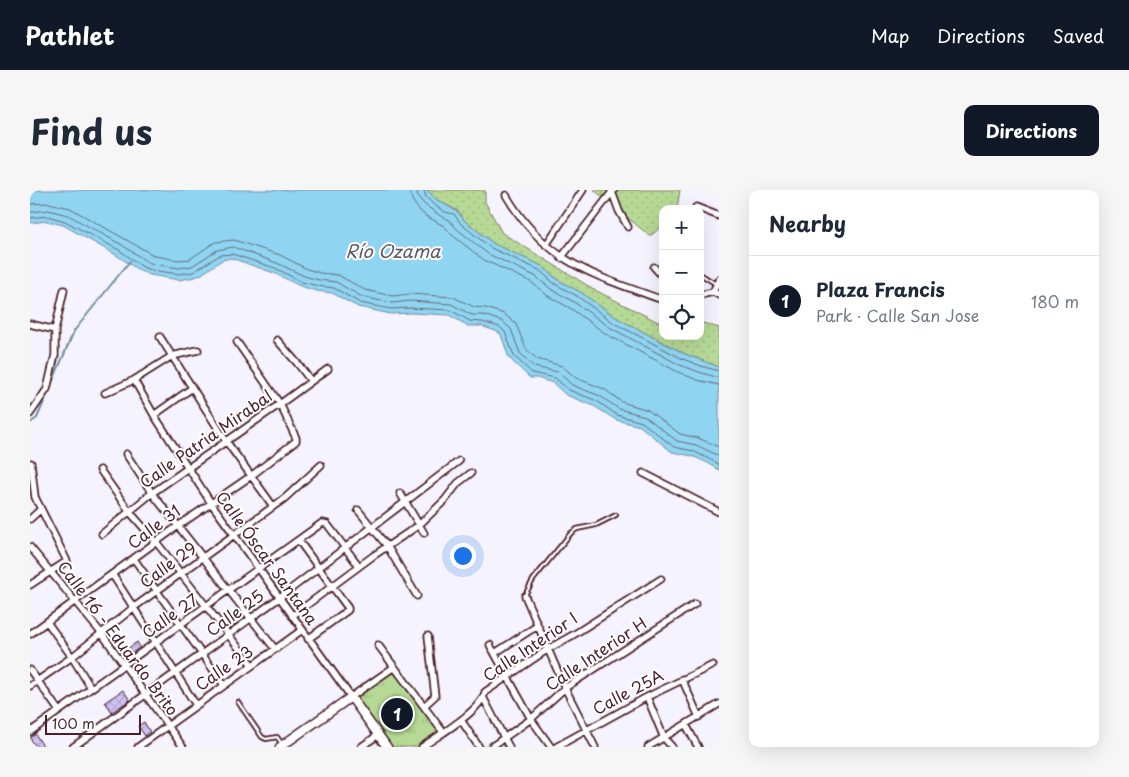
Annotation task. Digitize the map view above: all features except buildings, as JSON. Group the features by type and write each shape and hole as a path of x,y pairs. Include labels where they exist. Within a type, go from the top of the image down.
{"street":[{"path":"546,245 583,190"},
{"path":"562,258 612,191"},
{"path":"612,191 618,211 628,227"},
{"path":"506,195 518,216 536,236 562,258 602,279 659,299"},
{"path":"704,210 719,216"},
{"path":"654,267 659,273"},
{"path":"713,292 718,281"},
{"path":"30,414 47,389 55,355 55,330 64,290"},
{"path":"704,294 713,292 719,296"},
{"path":"30,324 55,330"},
{"path":"160,337 226,441 273,506"},
{"path":"277,340 311,381"},
{"path":"237,342 280,404"},
{"path":"105,393 134,380 172,356 198,350"},
{"name":"Calle Patria Mirabal","path":"102,534 152,493 328,369"},
{"name":"Calle Óscar Santana","path":"134,380 210,503 260,568 308,639 387,747"},
{"path":"154,415 192,388"},
{"name":"Calle 31","path":"30,634 294,444 296,438 280,404"},
{"path":"126,454 152,493 275,649"},
{"name":"Calle 25","path":"73,747 229,636 459,462"},
{"path":"30,584 67,562 40,510 34,492 31,463"},
{"name":"Calle 29","path":"30,686 72,657 133,608 273,506 321,465"},
{"path":"100,470 129,511 252,665"},
{"path":"292,616 359,566 419,525 445,500 458,483 471,473"},
{"path":"644,473 719,512"},
{"path":"400,493 424,533"},
{"path":"30,519 40,510"},
{"path":"358,510 388,546 417,596"},
{"name":"Calle 27","path":"31,730 156,643 322,523 326,522 345,547"},
{"path":"299,541 348,608 348,610 308,639"},
{"name":"Calle 16 - Eduardo Brito","path":"30,547 102,634 183,747"},
{"path":"345,547 359,566"},
{"path":"134,559 224,685"},
{"path":"112,574 196,705"},
{"name":"Calle Interior I","path":"422,747 461,720 484,699 485,692 507,676 661,579"},
{"path":"525,596 565,688 595,747"},
{"name":"Calle Interior H","path":"491,747 531,719 565,688 695,604"},
{"path":"47,622 91,688"},
{"path":"495,653 537,626"},
{"name":"Calle 23","path":"138,747 302,630"},
{"path":"424,706 435,696 428,636"},
{"path":"378,644 443,732"},
{"path":"490,645 531,719 551,747"},
{"name":"Calle 25A","path":"556,747 647,697 713,665"},
{"path":"282,746 394,667"},
{"path":"30,670 59,711"},
{"path":"682,680 699,718"},
{"path":"647,697 664,738 672,747"},
{"path":"484,699 509,747"},
{"path":"648,747 699,718 719,704"},
{"path":"461,720 479,747"},
{"path":"686,725 698,747"},
{"path":"361,747 378,735"}],"lane":[{"path":"704,276 718,281"},
{"path":"525,596 533,580 571,533 577,529 596,525 616,516"},
{"path":"238,702 262,737 277,737 282,746"}],"green space":[{"path":"427,190 485,190 485,202 502,233 595,290 659,322 659,340 704,340 704,323 719,328 719,367 685,354 617,318 580,292 558,280 542,266 494,244 464,220 458,211 437,200"},
{"path":"594,190 680,190 678,205 659,205 659,229 650,236"},
{"path":"394,670 440,731 418,747 389,747 354,697"}],"water":[{"name":"Río Ozama","path":"30,190 427,190 437,200 458,212 464,220 494,244 542,266 558,280 580,292 617,318 685,354 719,367 719,470 692,456 672,452 640,426 616,420 594,406 566,395 553,383 530,378 509,358 501,335 498,332 481,326 468,326 449,315 391,314 358,307 332,293 300,286 274,273 231,258 222,260 195,277 179,280 150,275 140,271 63,225 47,221 30,223"}],"waterway":[{"path":"30,423 37,418 74,331 130,261"}],"place":[{"name":"Plaza Francis","path":"397,714"}]}
